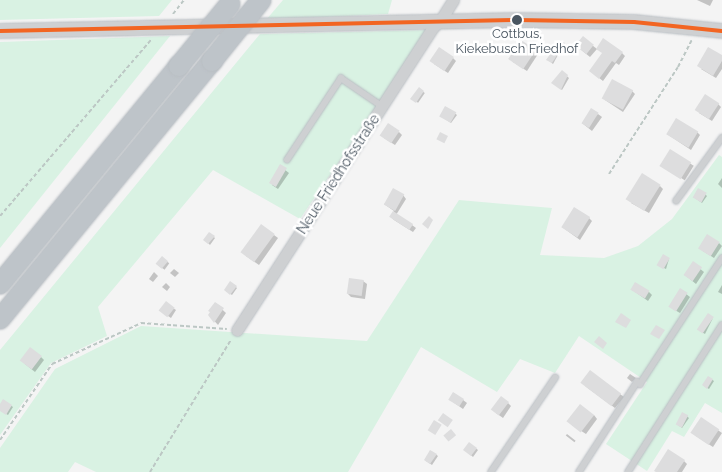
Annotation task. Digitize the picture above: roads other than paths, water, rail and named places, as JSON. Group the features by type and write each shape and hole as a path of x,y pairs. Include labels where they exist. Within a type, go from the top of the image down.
{"highway":[{"path":"0,319 261,0"},
{"path":"0,284 232,2"}],"street":[{"name":"Neue Friedhofsstraße","path":"237,330 433,27 454,0"},
{"path":"0,31 440,20 634,22 698,27 722,31"}],"lane":[{"path":"287,160 341,78 382,106"},
{"path":"676,201 722,138"},
{"path":"579,472 636,382 640,384 722,258"},
{"path":"628,472 722,325"},
{"path":"491,472 554,378"}],"place":[{"name":"Cottbus, Kiekebusch Friedhof","path":"517,20"}]}
